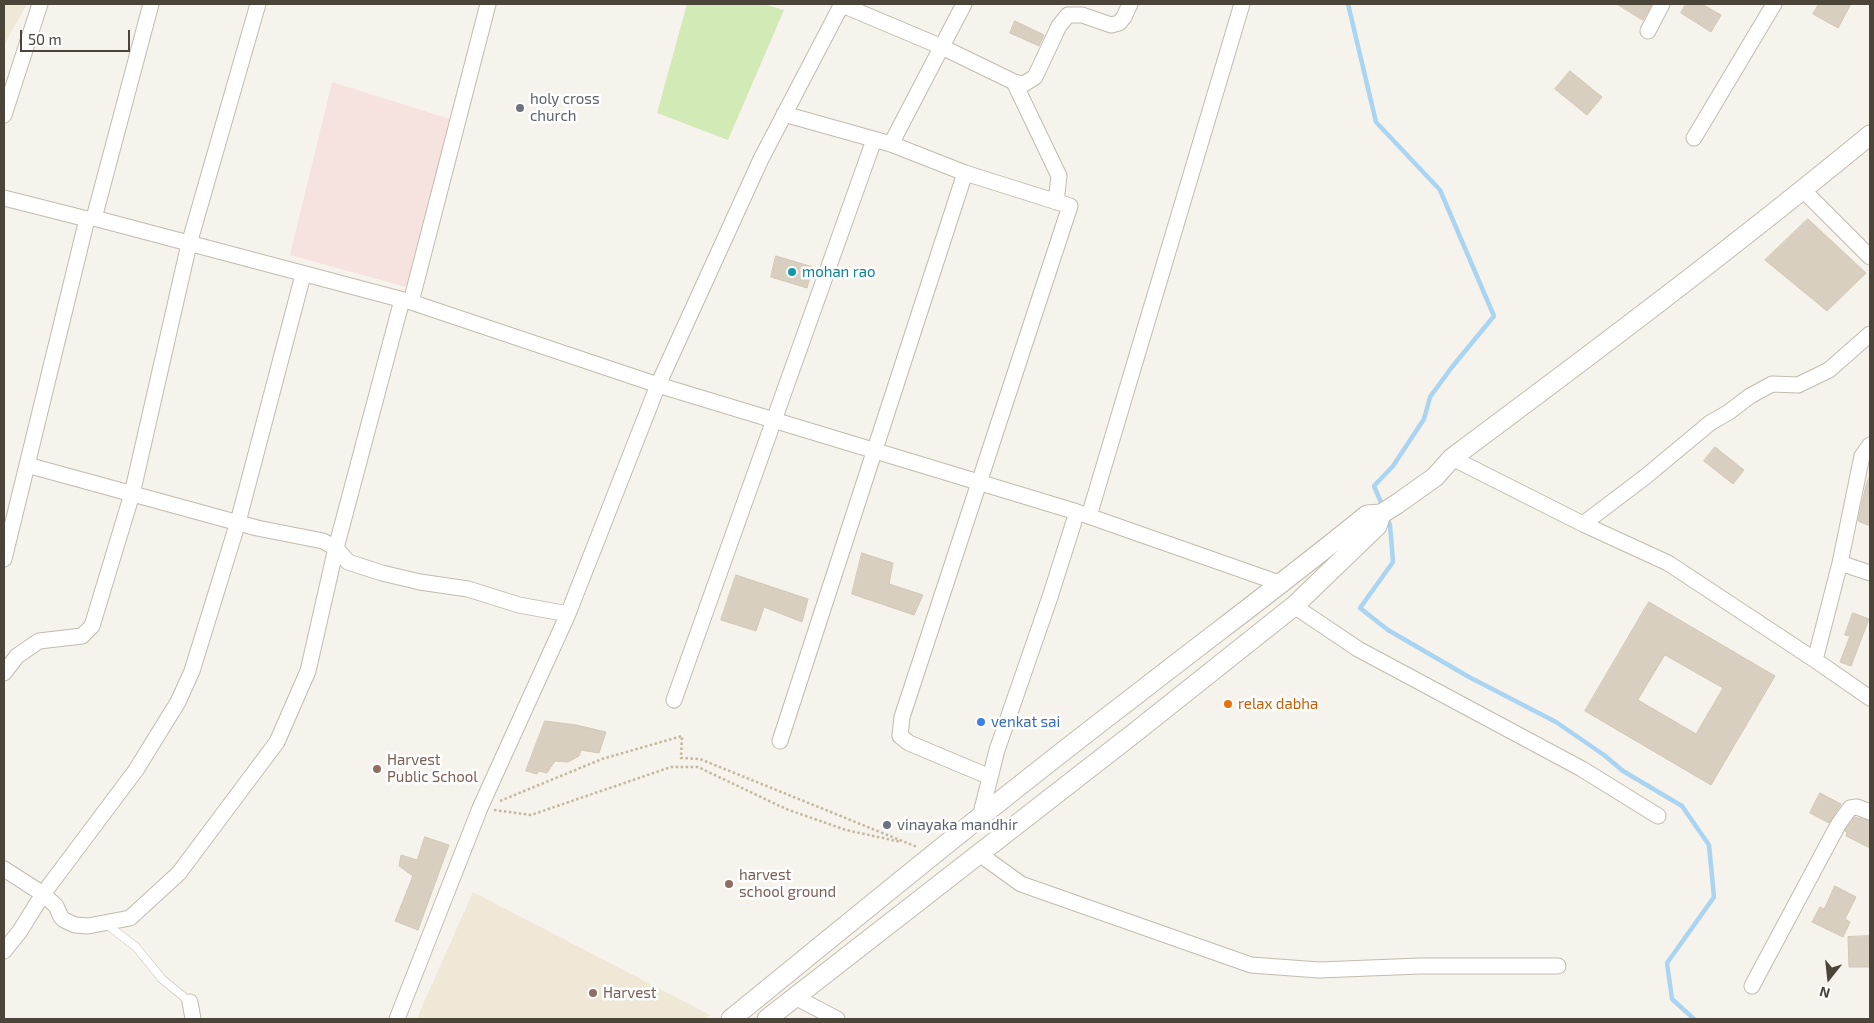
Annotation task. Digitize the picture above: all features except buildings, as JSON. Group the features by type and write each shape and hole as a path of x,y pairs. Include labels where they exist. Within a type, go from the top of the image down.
{"street":[{"path":"4,115 40,4"},
{"path":"4,559 90,219 151,4"},
{"path":"4,673 17,656 39,641 82,636 92,626 132,494 189,244 258,4"},
{"path":"4,869 43,894 56,906 64,920 88,926 130,918 179,873 277,742 308,671 336,548 407,301 488,4"},
{"path":"397,1019 480,808 568,614 658,384 761,159 841,4 942,47 1014,82 1024,84 1035,77 1059,26 1068,14 1082,15 1111,25 1119,23 1124,18 1130,4"},
{"path":"891,144 964,4"},
{"path":"980,817 997,750 1050,597 1084,514 1242,4"},
{"path":"1648,31 1662,4"},
{"path":"1694,138 1774,4"},
{"path":"1014,82 1059,176 1056,202"},
{"path":"784,114 891,144 965,173 1070,206 902,717 900,736 909,743 990,777"},
{"path":"731,1019 980,817 1132,697 1282,584 1367,515 1381,514 1435,477 1452,458 1594,352 1803,190 1870,135"},
{"path":"674,700 773,418 874,140"},
{"path":"780,741 965,173"},
{"path":"1803,190 1870,257"},
{"path":"4,198 407,301 658,384 1084,514 1282,584"},
{"path":"4,951 20,931 43,894 136,770 178,702 192,671 238,522 303,274"},
{"path":"1583,524 1645,477 1710,423 1729,412 1750,396 1772,384 1798,386 1830,370 1870,334"},
{"path":"1815,660 1868,454"},
{"path":"1452,458 1583,524 1668,563 1870,698"},
{"path":"27,465 257,528 323,541 336,548 348,562 382,573 420,582 468,589 519,605 568,614"},
{"path":"766,1019 1133,734 1294,606 1377,526 1381,514"},
{"path":"1840,563 1870,573"},
{"path":"1294,606 1358,649 1582,769 1658,816"},
{"path":"1752,986 1838,825 1850,808 1857,807 1870,812"},
{"path":"978,853 1021,884 1251,965 1319,970 1420,966 1558,966"},
{"path":"795,997 837,1019"},
{"path":"190,1002 192,1019"}],"lane":[{"path":"106,923 136,947 162,979 190,1002"}],"path":[{"path":"480,808 522,793 602,758 682,736 681,758 700,759 934,854"},
{"path":"480,808 531,815 671,767 698,767 786,809 846,830 908,844"}],"shaded area":[{"path":"4,4 27,4 4,45"},
{"path":"332,82 450,119 406,287 290,255"},
{"path":"473,892 710,1015 705,1019 417,1018"}],"green space":[{"path":"687,4 763,4 784,10 728,140 657,113"}],"waterway":[{"path":"1348,4 1376,122 1440,190 1494,316 1430,397 1424,419 1393,466 1374,486 1383,507"},
{"path":"1387,517 1390,525 1393,562 1360,608 1388,630 1469,677 1556,722 1604,755 1623,771 1682,806 1709,845 1714,897 1667,963 1672,999 1694,1019"}],"place":[{"name":"holy cross church","path":"520,108"},
{"name":"mohan rao","path":"792,272"},
{"name":"relax dabha","path":"1228,704"},
{"name":"venkat sai","path":"981,722"},
{"name":"Harvest Public School","path":"377,769"},
{"name":"vinayaka mandhir","path":"887,825"},
{"name":"harvest school ground","path":"729,884"},
{"name":"Harvest","path":"593,993"}]}
